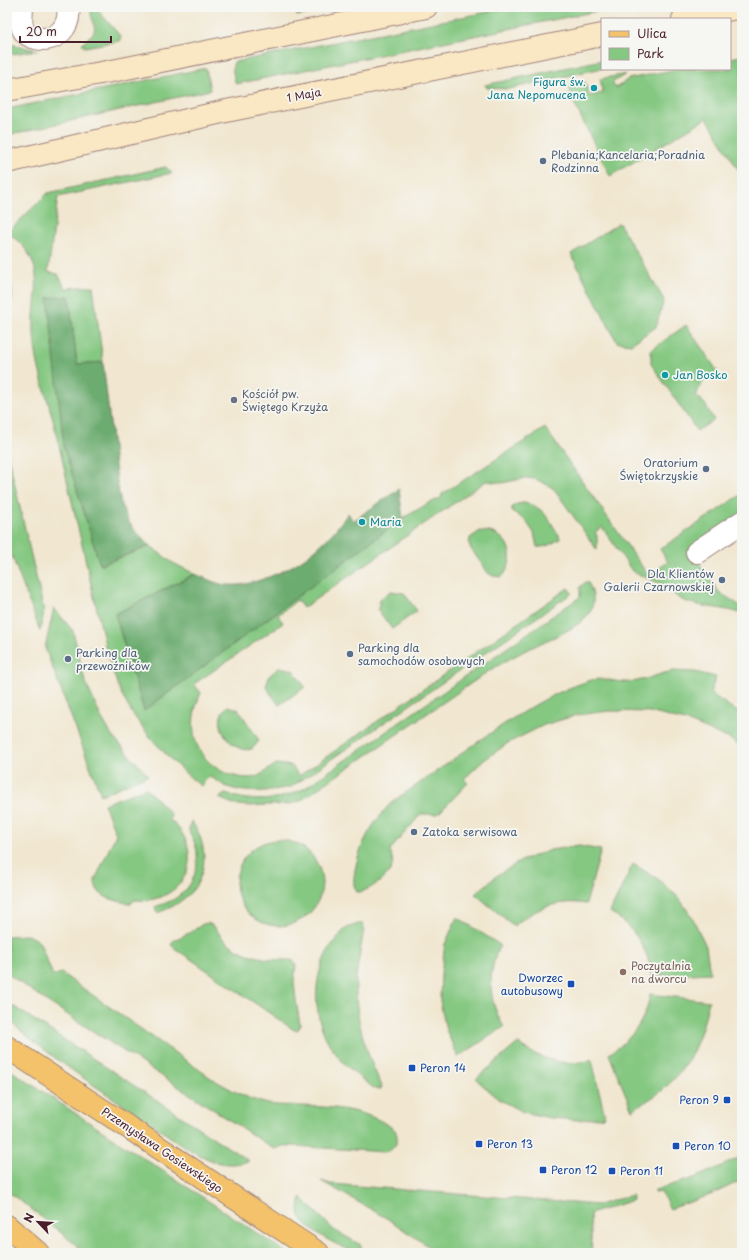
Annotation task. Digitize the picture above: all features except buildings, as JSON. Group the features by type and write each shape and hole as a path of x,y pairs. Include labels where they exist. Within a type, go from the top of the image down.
{"main road":[{"path":"7,90 117,70 426,7"},
{"path":"688,18 742,7"},
{"name":"1 Maja","path":"7,162 226,111 601,35"},
{"name":"Przemysława Gosiewskiego","path":"7,1040 16,1053 318,1253"},
{"path":"7,1226 38,1253"}],"street":[{"path":"22,7 23,29 32,37 43,39 56,35 63,30 69,15 68,7"},
{"path":"697,552 742,522"}],"green space":[{"path":"316,7 341,7 297,16 296,12"},
{"path":"513,7 617,7 236,84 233,67 234,62"},
{"path":"91,8 96,8 121,37 119,41 85,47 82,45 92,34 95,28 91,15"},
{"path":"14,45 38,50 7,55 7,46"},
{"path":"742,56 742,176 707,118 610,176 571,97 569,86 585,82 589,96 603,93 600,79 626,74 612,83 616,88 628,79 672,70 731,70 731,58"},
{"path":"601,60 601,68 509,89 487,88 485,85"},
{"path":"206,68 210,90 7,135 7,109"},
{"path":"166,167 172,173 58,197 48,272 58,274 65,288 93,286 103,362 77,364 69,296 48,298 100,565 150,546 173,563 195,574 115,614 144,710 403,518 441,498 442,494 545,428 648,575 668,562 660,549 742,494 742,515 689,549 719,592 742,607 742,614 683,601 661,584 632,571 602,527 595,532 597,536 597,550 555,490 548,485 535,479 526,478 502,483 486,481 303,608 297,600 278,615 283,623 194,684 201,693 196,705 193,729 195,740 206,760 216,768 228,774 239,777 251,778 258,776 276,764 292,766 299,776 568,588 572,593 291,787 266,791 242,791 225,786 209,776 201,786 180,768 148,735 124,699 114,674 106,649 55,428 37,361 34,333 36,272 29,255 23,246 7,233 48,193"},
{"path":"619,223 664,300 656,327 631,344 617,342 571,254"},
{"path":"7,276 11,284 12,297 7,308"},
{"path":"69,296 77,364 103,362 117,482 121,504 128,521 136,532 150,546 100,565 64,448 48,298"},
{"path":"686,325 718,372 702,382 696,396 705,404 714,420 697,431 651,364 651,350"},
{"path":"7,451 44,611 40,631 7,543"},
{"path":"399,489 403,518 144,711 115,614 195,574 211,581 227,585 241,585 276,574 289,568 311,553 331,535 348,513 353,521"},
{"path":"523,503 541,510 559,535 560,539 552,544 537,547 534,533 526,521 512,511 512,507"},
{"path":"480,531 489,532 503,539 510,551 509,564 502,577 493,576 488,573 471,549 469,544 470,538"},
{"path":"587,581 593,594 593,605 588,615 579,623 569,630 517,655 489,671 300,801 284,804 249,806 238,805 219,798 225,794 246,799 266,800 295,793 305,788 580,597 580,587"},
{"path":"391,591 404,593 417,611 392,629 378,610 380,599"},
{"path":"54,608 73,631 85,681 100,715 111,734 148,775 101,795 45,648"},
{"path":"280,667 293,670 305,687 279,705 266,687 269,676"},
{"path":"674,671 695,672 716,677 710,693 742,715 742,748 730,739 689,722 649,712 609,711 577,715 544,725 508,743 483,761 464,779 468,783 438,814 421,814 390,850 393,864 383,879 366,890 357,892 354,887 354,881 357,860 368,833 379,817 392,802 499,727 542,701 588,681 603,679 630,682 647,679 663,673"},
{"path":"228,706 238,709 257,737 259,741 252,749 246,750 239,748 234,745 225,735 220,723 223,711"},
{"path":"146,788 171,814 170,820 180,831 187,843 189,855 188,868 183,879 175,888 164,896 147,900 134,900 131,904 107,898 102,895 96,886 95,880 116,834 104,804"},
{"path":"191,821 197,829 203,848 203,868 200,878 196,886 186,897 166,910 157,913 155,907 171,901 185,891 195,874 197,854 189,830"},
{"path":"279,840 295,844 309,853 318,867 322,883 318,899 309,913 295,922 279,926 263,922 249,913 240,899 236,883 240,867 249,853 263,844"},
{"path":"579,846 601,850 586,904 566,903 548,906 530,914 514,926 475,894 499,874 523,860 550,850"},
{"path":"633,864 658,879 679,898 693,919 706,946 710,973 651,976 647,956 633,931 610,912"},
{"path":"457,917 500,945 493,966 491,987 495,1007 504,1027 458,1057 446,1030 440,1001 441,973 445,944"},
{"path":"203,924 211,924 227,942 242,951 257,957 294,961 296,965 294,982 300,1025 298,1030 294,1030 171,945 174,940"},
{"path":"363,924 364,928 356,977 357,1005 366,1047 370,1060 382,1086 381,1089 375,1089 353,1072 335,1053 325,1036 318,1011 317,986 323,960 329,949 343,931 348,927"},
{"path":"27,935 36,939 40,943 53,976 61,973 211,1078 250,1098 269,1104 338,1108 362,1113 385,1123 395,1130 397,1137 396,1144 388,1151 384,1152 294,1146 283,1146 274,1149 45,1000 7,973 7,936"},
{"path":"650,994 709,1001 702,1029 692,1053 685,1065 668,1085 653,1097 632,1110 609,1054 624,1043 636,1029 645,1013"},
{"path":"7,1002 249,1161 235,1164 217,1162 196,1153 179,1143 76,1073 41,1047 7,1019"},
{"path":"518,1043 544,1058 572,1063 592,1060 605,1117 578,1120 550,1118 523,1112 498,1099 476,1079"},
{"path":"7,1068 287,1253 86,1253 7,1191"},
{"path":"742,1156 742,1180 713,1194 670,1209 661,1192 655,1193 655,1190 694,1178"},
{"path":"321,1181 331,1184 598,1205 632,1195 633,1200 590,1214 592,1253 438,1253 388,1219"},
{"path":"301,1197 334,1230 361,1245 360,1247 362,1248 362,1253 355,1252 338,1245 313,1230 300,1216 299,1208"}],"place":[{"name":"Figura św. Jana Nepomucena","path":"594,88"},
{"name":"Plebania;Kancelaria;Poradnia Rodzinna","path":"543,161"},
{"name":"Jan Bosko","path":"665,375"},
{"name":"Kościół pw. Świętego Krzyża","path":"234,400"},
{"name":"Oratorium Świętokrzyskie","path":"706,469"},
{"name":"Maria","path":"362,522"},
{"name":"Dla Klientów Galerii Czarnowskiej","path":"722,580"},
{"name":"Parking dla samochodów osobowych","path":"350,654"},
{"name":"Parking dla przewoźników","path":"68,659"},
{"name":"Zatoka serwisowa","path":"414,832"},
{"name":"Poczytalnia na dworcu","path":"623,972"},
{"name":"Dworzec autobusowy","path":"571,984"},
{"name":"Peron 14","path":"412,1068"},
{"name":"Peron 9","path":"727,1100"},
{"name":"Peron 13","path":"479,1144"},
{"name":"Peron 10","path":"676,1146"},
{"name":"Peron 12","path":"543,1170"},
{"name":"Peron 11","path":"612,1171"}]}
